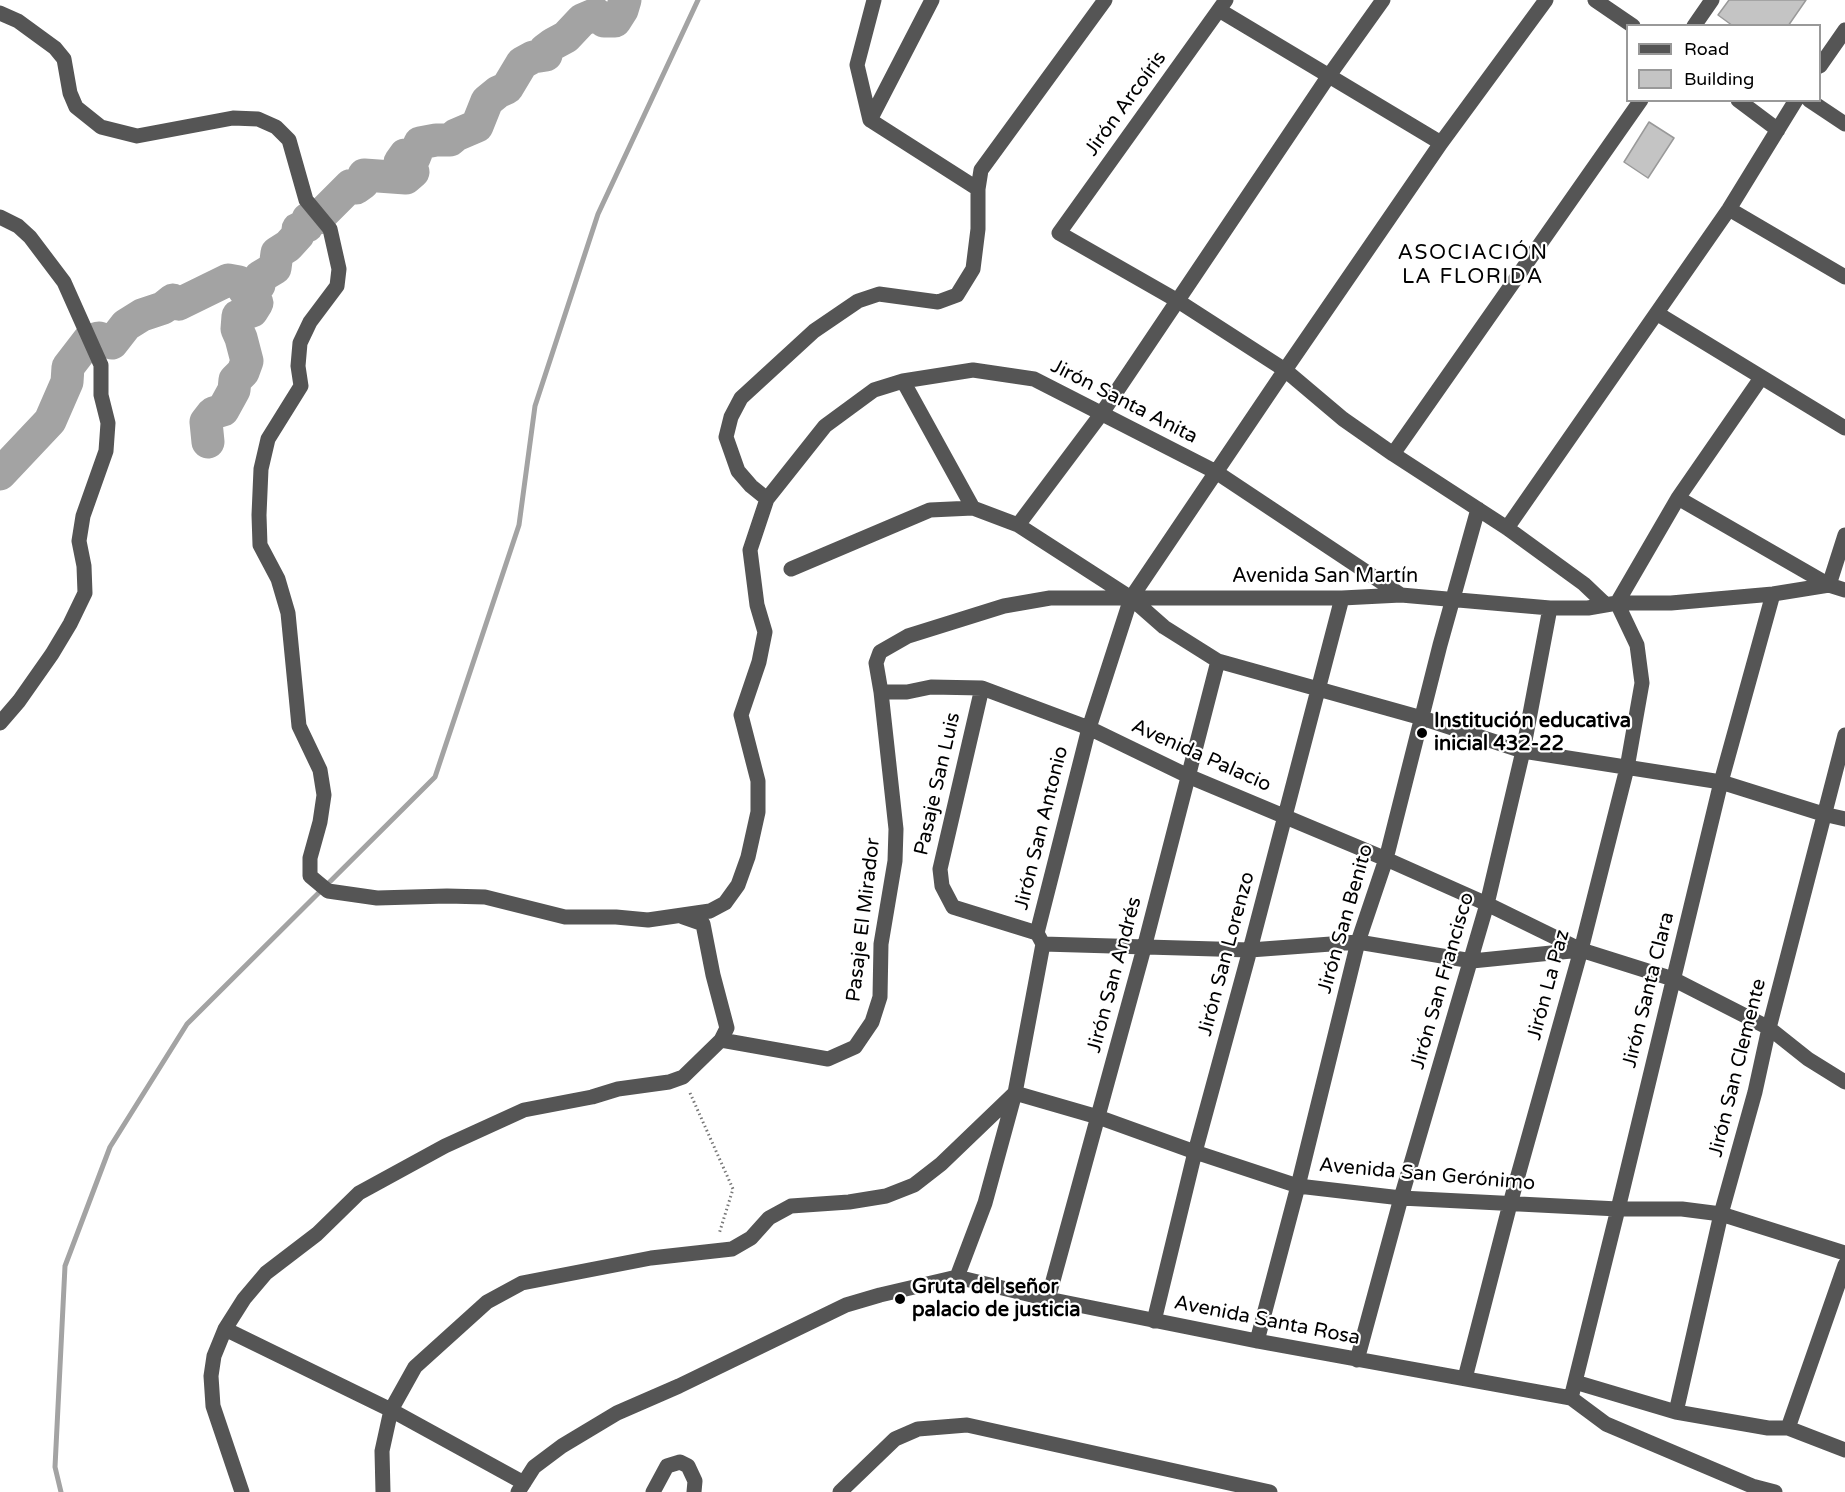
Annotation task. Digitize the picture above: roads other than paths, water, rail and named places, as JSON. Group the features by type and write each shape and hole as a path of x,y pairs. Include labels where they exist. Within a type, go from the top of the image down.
{"street":[{"path":"874,0 856,65 870,120 978,189"},
{"path":"870,120 932,0"},
{"path":"0,13 18,21 56,48 64,59 70,93 76,107 101,127 137,136 233,117 258,119 276,127 289,140 306,200 330,229 339,269 337,286 310,322 300,342 297,366 301,386 268,439 261,469 260,545 278,579 288,614 299,726 320,770 324,795 320,822 310,858 310,876 328,891 377,898 485,897 566,917 616,917 648,920 710,911 725,903 738,885 748,856 758,812 758,782 741,715 759,662 765,632 757,605 750,550 767,499 738,471 726,437 731,417 741,398 814,332 858,301 879,294 938,302 957,295 973,269 981,170 1105,0"},
{"path":"1018,525 1102,413 1328,77 1383,0"},
{"name":"Jirón San Antonio","path":"957,1277 985,1203 1015,1093 1040,938 1089,728 1131,598 1441,143 1546,0"},
{"path":"1595,0 1630,24"},
{"path":"1695,24 1712,0"},
{"path":"1223,5 1328,77 1441,143"},
{"name":"Jirón Arcoíris","path":"1178,301 1059,233 1223,5"},
{"path":"1821,65 1845,30"},
{"path":"1393,454 1640,102"},
{"path":"1741,102 1778,130"},
{"path":"1507,528 1729,209 1795,102"},
{"path":"1812,102 1845,124"},
{"path":"1729,209 1845,277"},
{"path":"0,217 18,226 30,237 64,282 101,365 101,395 108,423 106,451 83,516 79,541 84,566 85,593 52,654 20,701 0,723"},
{"path":"1178,301 1285,370 1343,419 1507,528 1611,603 1678,498 1761,378"},
{"path":"1658,314 1845,428"},
{"name":"Jirón Santa Anita","path":"767,499 825,426 874,390 903,381 974,370 1034,379 1216,472 1401,595"},
{"path":"903,381 973,508"},
{"path":"1678,498 1829,585 1845,535"},
{"path":"790,569 930,510 973,508 1018,525 1131,598 1164,627 1218,661 1422,718 1523,751 1720,782 1845,819"},
{"name":"Jirón San Benito","path":"1257,1341 1358,942 1386,859 1452,600 1478,509"},
{"name":"Avenida San Martín","path":"1131,598 1342,598 1401,595 1550,608 1588,608 1611,603 1671,603 1773,594 1829,585 1845,590"},
{"name":"Jirón Santa Clara","path":"1570,1398 1618,1209 1720,782 1773,594"},
{"path":"881,692 876,663 880,652 908,636 1004,606 1050,598 1131,598"},
{"name":"Jirón San Lorenzo","path":"1154,1321 1195,1152 1320,688 1342,598"},
{"name":"Jirón La Paz","path":"1464,1378 1581,950 1627,768 1642,682 1637,645 1611,603"},
{"name":"Jirón San Francisco","path":"1358,1360 1401,1198 1487,904 1523,751 1550,608"},
{"name":"Jirón San Andrés","path":"1048,1299 1144,948 1218,661"},
{"name":"Avenida Palacio","path":"881,692 908,692 932,687 981,688 1089,728 1188,776 1487,904 1581,950 1673,979 1769,1028"},
{"name":"Pasaje San Luis","path":"981,688 940,869 942,886 953,907 1040,938 1144,948 1250,950 1358,942 1472,961 1581,950"},
{"name":"Pasaje El Mirador","path":"721,1040 828,1059 855,1047 872,1022 880,997 881,944 895,861 896,829 881,692"},
{"name":"Jirón San Clemente","path":"1676,1412 1721,1214 1755,1092 1769,1028 1845,735"},
{"path":"242,1492 213,1406 211,1376 213,1356 225,1329 244,1299 266,1273 317,1234 358,1193 445,1146 524,1110 592,1097 618,1089 669,1082 683,1077 721,1040 727,1028 703,924 681,915"},
{"path":"1769,1028 1808,1059 1845,1082"},
{"path":"383,1492 382,1451 391,1410 415,1367 488,1302 522,1283 651,1258 732,1249 751,1238 769,1218 791,1206 858,1201 886,1196 914,1185 940,1164 1015,1093"},
{"name":"Avenida San Gerónimo","path":"1015,1093 1098,1117 1298,1186 1401,1198 1618,1209 1682,1209 1721,1214 1845,1253"},
{"path":"1788,1428 1845,1265"},
{"path":"225,1329 391,1410 521,1488 534,1467 562,1446 617,1413 846,1305 957,1277"},
{"name":"Avenida Santa Rosa","path":"957,1277 1154,1321 1570,1398"},
{"path":"1575,1382 1676,1412 1768,1428 1788,1428 1845,1450"},
{"path":"1570,1398 1606,1424 1752,1486 1775,1492"},
{"path":"840,1492 895,1439 918,1429 967,1425 1270,1492"},
{"path":"653,1492 667,1466 680,1462 688,1466 695,1481 694,1492"}],"waterway":[{"path":"0,474 50,421 67,382 68,367 88,341 99,338 112,343 126,325 142,315 163,308 173,300 179,304 228,280 239,282 245,291 253,291 259,285 260,277 275,268 277,253 288,246 298,235 298,229 307,226 308,219 318,218 350,186 356,188 363,183 364,175 406,178 413,172 400,162 405,155 414,158 420,143 450,140 477,126 487,101 507,88 522,63 533,57 546,55 545,50 566,37 582,20 596,14 604,21 615,21 625,0"},
{"path":"61,1492 55,1467 65,1266 110,1147 187,1024 435,777 519,525 535,406 598,214 698,0"},
{"path":"208,442 206,422 213,413 223,410 234,390 235,380 243,372 247,361 237,329 238,316 252,311 257,303 253,298 253,291"}],"place":[{"name":"Institución educativa inicial 432-22","path":"1422,733"},
{"name":"Gruta del señor palacio de justicia","path":"900,1299"}],"district":[{"name":"ASOCIACIÓN LA FLORIDA","path":"1473,265"}]}
